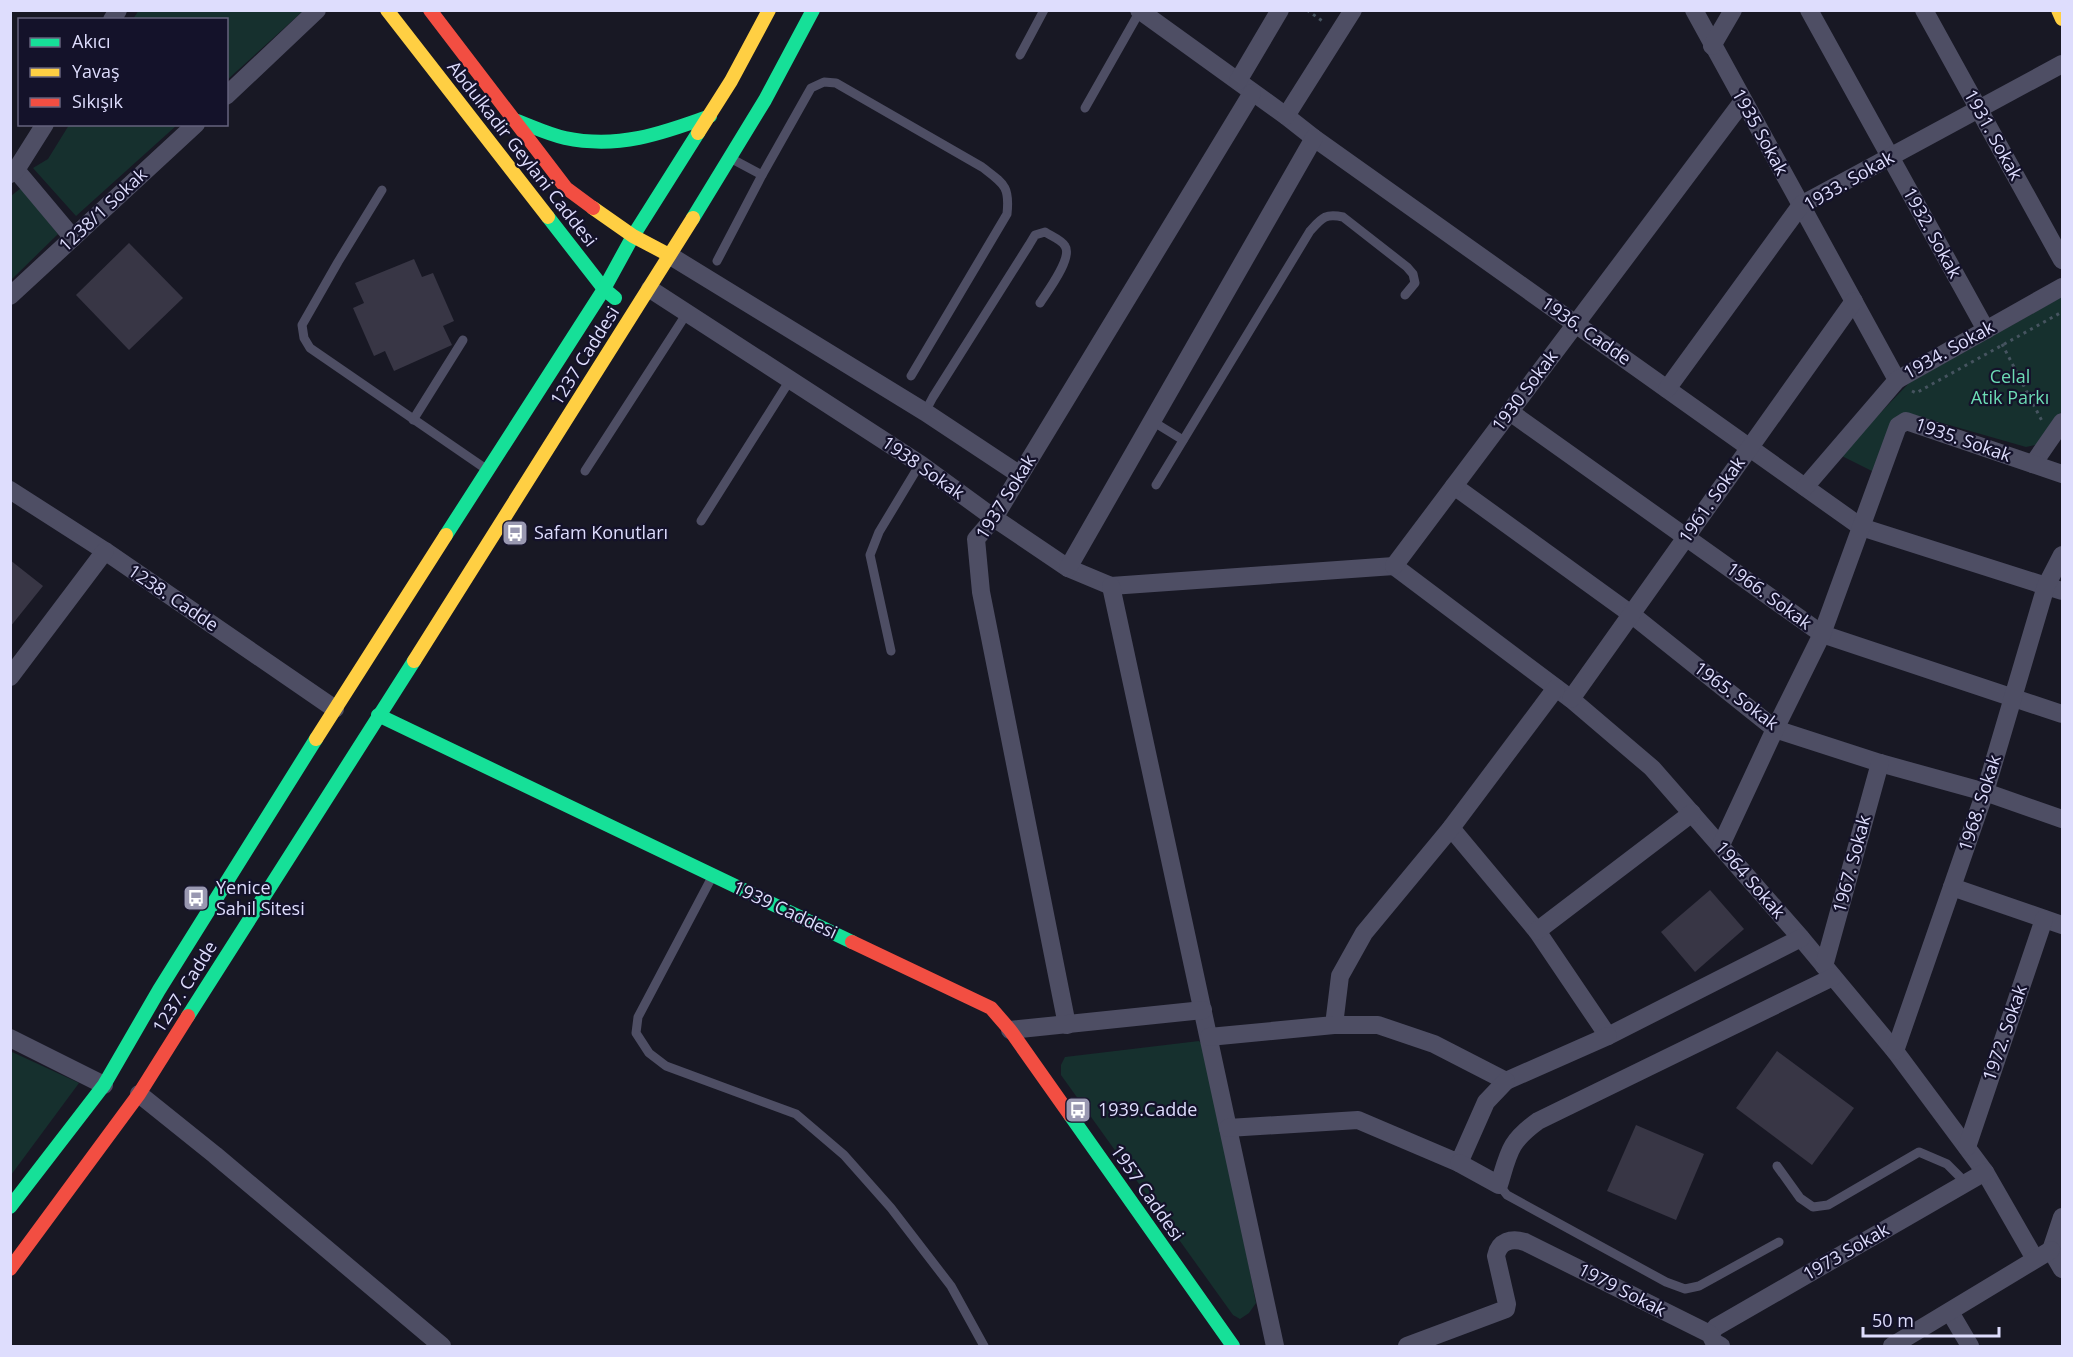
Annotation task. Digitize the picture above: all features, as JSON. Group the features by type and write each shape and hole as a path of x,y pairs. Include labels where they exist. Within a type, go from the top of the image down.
{"street":[{"path":"228,94 317,10"},
{"name":"Abdulkadir Geylani Caddesi","path":"387,10 604,289 634,314"},
{"name":"Abdulkadir Geylani Caddesi","path":"430,10 566,188 633,236 669,255"},
{"name":"1237 Caddesi","path":"335,709 604,289 633,236 731,81 769,10"},
{"name":"1237 Caddesi","path":"378,715 650,289 765,100 813,10"},
{"name":"1937 Sokak","path":"1067,1025 981,592 976,539 994,518 1020,475 1245,87 1280,10"},
{"path":"1286,116 1353,10"},
{"name":"1935 Sokak","path":"1694,10 1897,380"},
{"path":"1712,46 1733,10"},
{"name":"1932. Sokak","path":"1809,10 1890,157 1989,328"},
{"name":"1931. Sokak","path":"1924,10 2062,260"},
{"path":"2058,10 2062,19"},
{"name":"1936. Cadde","path":"1140,11 1314,138 1861,527 2054,589"},
{"name":"1933. Sokak","path":"1667,389 1801,205 2062,64"},
{"name":"1930 Sokak","path":"1395,566 1743,101"},
{"path":"512,119 564,138 612,143 664,133 710,116"},
{"path":"44,126 13,172 73,238"},
{"name":"1238/1 Sokak","path":"10,296 194,126"},
{"path":"1068,568 1314,138"},
{"path":"669,255 925,412 1020,475"},
{"name":"1934. Sokak","path":"1804,487 1897,380 2062,286"},
{"name":"1938 Sokak","path":"650,289 920,464 1068,568 1111,586 1395,566"},
{"name":"1961. Sokak","path":"1334,1025 1340,976 1364,933 1631,614 1854,302"},
{"name":"1966. Sokak","path":"1510,411 1822,634 2062,714"},
{"name":"1935. Sokak","path":"1861,527 1901,422 1906,421 2062,474"},
{"path":"2033,464 2062,422"},
{"name":"1965. Sokak","path":"1454,486 1631,614 1775,729 1880,763 1985,792 2062,819"},
{"name":"1238. Cadde","path":"10,490 105,551 335,709"},
{"path":"1720,845 1822,634 1861,527"},
{"path":"10,677 105,551"},
{"name":"1968. Sokak","path":"1895,1051 1985,792 2013,697 2054,589 2062,555"},
{"name":"1964 Sokak","path":"1395,566 1563,694 1652,768 1801,938 1895,1051 1985,1172 2035,1260"},
{"path":"1111,586 1275,1347"},
{"name":"1237. Cadde","path":"10,1207 104,1085 159,990 335,709"},
{"name":"1939 Caddesi","path":"378,715 984,1004 996,1013 1010,1030"},
{"name":"1237. Cadde","path":"10,1269 139,1094 378,715"},
{"name":"1967. Sokak","path":"1829,971 1880,763"},
{"path":"1537,931 1692,813"},
{"path":"1451,828 1537,931 1608,1036"},
{"path":"1952,887 2062,925"},
{"name":"1972. Sokak","path":"1967,1147 2044,919"},
{"path":"1459,1163 1486,1102 1506,1081 1608,1036 1801,938"},
{"path":"1228,1128 1358,1120 1459,1163 1498,1185 1510,1149 1520,1133 1538,1121 1829,971"},
{"path":"1010,1030 1203,1010"},
{"path":"1209,1037 1334,1025 1378,1025 1434,1044 1506,1081"},
{"name":"1957 Caddesi","path":"1010,1030 1233,1347"},
{"path":"10,1038 104,1085"},
{"path":"139,1094 215,1155 442,1347"},
{"name":"1973 Sokak","path":"1715,1340 1716,1327 1985,1172"},
{"path":"1892,1347 2051,1250 2062,1217"},
{"name":"1979 Sokak","path":"1407,1347 1506,1309 1508,1304 1496,1256 1497,1249 1502,1243 1518,1240 1715,1340"},
{"path":"2051,1250 2062,1269"},
{"path":"1950,1312 1970,1347"}],"lane":[{"path":"1020,56 1044,10"},
{"path":"1085,108 1140,11"},
{"path":"717,261 811,88 824,82 836,83 982,167 1004,184 1008,200 1007,214 911,376"},
{"path":"729,158 762,175"},
{"path":"382,190 303,325 304,338 310,348 488,471"},
{"path":"1156,485 1310,231 1320,219 1330,214 1343,217 1407,267 1413,274 1414,283 1405,296"},
{"path":"925,412 1035,235 1045,232 1065,244 1067,252 1064,263 1040,303"},
{"path":"585,471 687,313"},
{"path":"413,420 463,340"},
{"path":"701,521 790,380"},
{"path":"1152,421 1183,441"},
{"path":"891,651 870,555 879,532 920,464"},
{"path":"713,875 638,1017 636,1033 649,1053 666,1066 796,1114 844,1155 891,1208 951,1286 984,1347"},
{"path":"1777,1166 1800,1198 1813,1207 1828,1205 1919,1152 1947,1164 1965,1183"},
{"path":"1498,1185 1507,1195 1666,1282 1685,1289 1699,1286 1779,1242"}],"path":[{"path":"1897,380 1916,393 2062,312"},
{"path":"1989,328 2003,345 2051,439"}],"green space":[{"path":"139,10 303,10 228,79 228,18 134,18"},
{"path":"68,126 176,126 76,216 33,168 48,159"},
{"path":"21,188 58,234 11,280 11,196"},
{"name":"Celal Atik Parkı","path":"2062,297 2062,411 2043,439 2035,445 2026,447 1907,413 1876,473 1840,455 1909,383"},
{"path":"1199,1041 1207,1050 1256,1303 1249,1313 1240,1319 1233,1315 1061,1075 1061,1065 1065,1057"},
{"path":"10,1051 79,1083 11,1175 10,1175"}],"building":[{"path":"129,243 183,298 129,350 76,295"},
{"path":"414,259 422,277 433,273 454,321 443,326 452,345 394,371 385,351 374,356 353,308 364,303 355,283"},
{"path":"10,560 43,586 10,627"},
{"path":"1710,890 1744,929 1695,972 1661,932"},
{"path":"1777,1051 1854,1108 1812,1165 1736,1108"},
{"path":"1636,1125 1704,1154 1676,1220 1607,1191"}],"traffic: fast":[{"path":"693,218 765,100 813,10"},
{"path":"512,119 565,138 603,142 657,134 710,116"},
{"path":"446,535 604,289 633,236 698,133"},
{"path":"548,217 604,289 615,298"},
{"path":"188,1016 414,661"},
{"path":"378,715 852,942"},
{"path":"10,1207 104,1085 159,990 316,739"},
{"path":"1070,1115 1233,1346"}],"traffic: slow":[{"path":"387,10 548,217"},
{"path":"698,133 731,81 769,10"},
{"path":"2058,10 2062,19"},
{"path":"593,208 633,236 669,255"},
{"path":"414,661 693,218"},
{"path":"316,739 446,535"}],"traffic: jam":[{"path":"430,10 566,188 593,208"},
{"path":"852,942 991,1008 1010,1030 1070,1115"},
{"path":"10,1269 139,1094 188,1016"}],"place":[{"name":"Safam Konutları","path":"515,533"},
{"name":"Yenice Sahil Sitesi","path":"196,898"},
{"name":"1939.Cadde","path":"1078,1110"}]}
